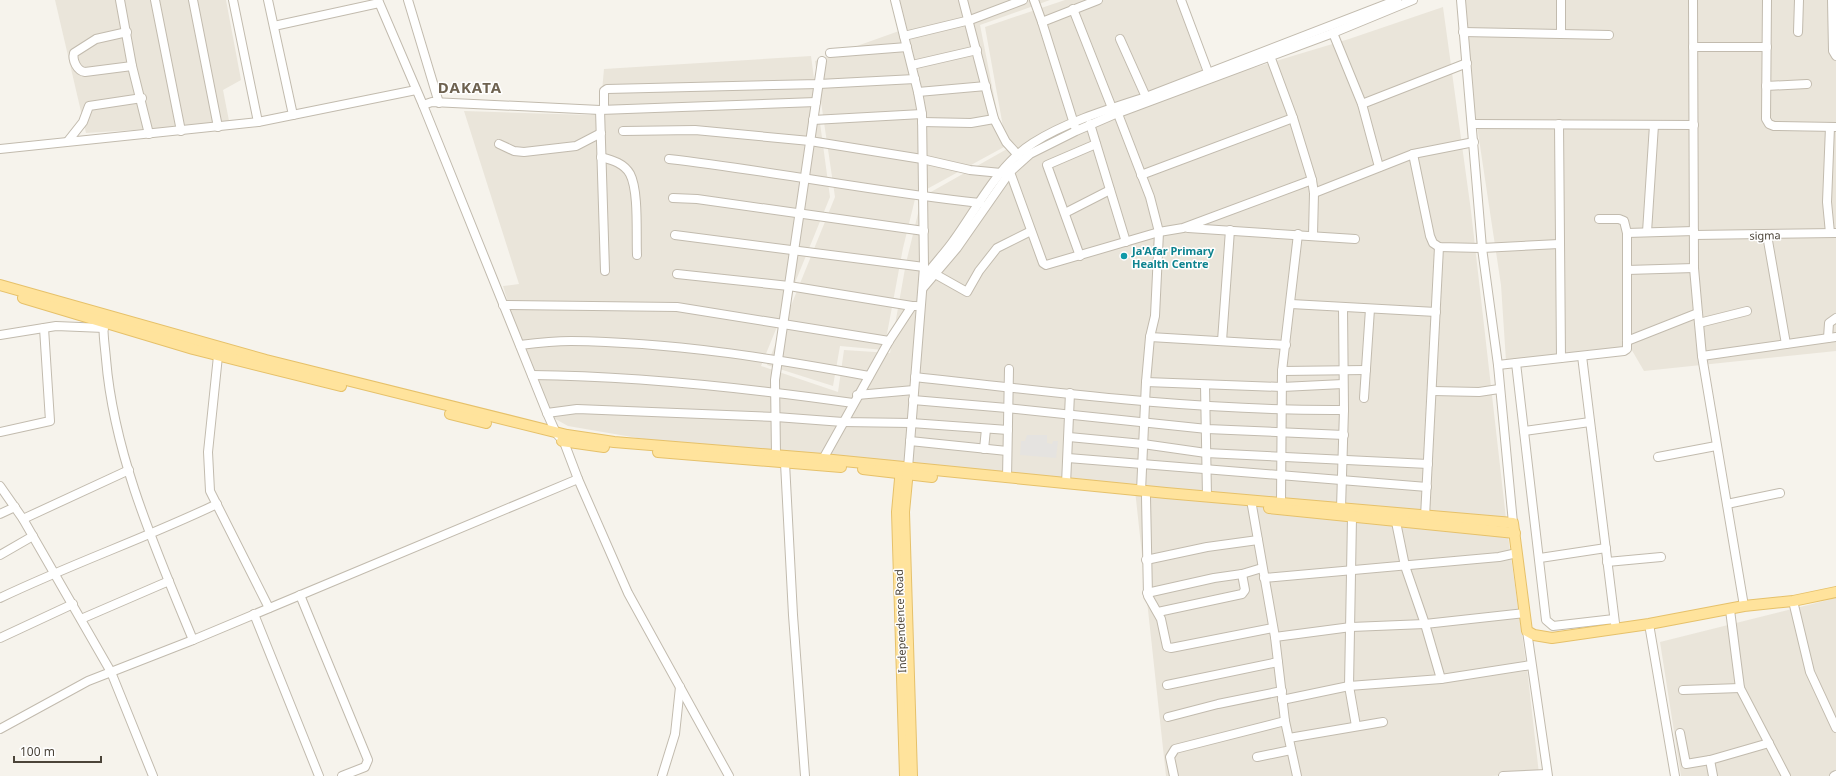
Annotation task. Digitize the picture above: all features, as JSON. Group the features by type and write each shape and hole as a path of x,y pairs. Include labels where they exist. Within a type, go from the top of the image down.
{"main road":[{"path":"0,285 104,322 259,358 564,442 823,459 904,471 1252,503 1282,502 1514,528"},
{"path":"0,292 218,356 556,433 614,442 785,463 1008,478 1143,494 1207,497 1396,522 1514,528"},
{"name":"Independence Road","path":"904,471 897,512 905,776"},
{"name":"Independence Road","path":"904,471 912,776"},
{"path":"1514,528 1527,631 1534,635 1552,638 1615,623 1649,624 1730,610 1744,606 1793,601 1836,592"}],"street":[{"path":"120,0 132,66 142,98 150,134"},
{"path":"155,0 180,130"},
{"path":"194,0 218,127"},
{"path":"233,0 258,122"},
{"path":"268,0 293,115"},
{"path":"408,0 439,103"},
{"path":"895,0 912,65 922,118 924,278 919,351 915,377 910,441 904,471"},
{"path":"963,0 970,20 994,119 1006,142 1018,155"},
{"path":"904,36 970,20 1023,0"},
{"path":"1034,0 1075,127"},
{"path":"1042,22 1098,0"},
{"path":"1181,0 1208,72"},
{"path":"924,278 946,252 1001,173 1018,155 1033,143 1115,111 1270,56 1296,42 1380,3 1397,0"},
{"path":"923,288 957,248 1010,172 1030,154 1075,127 1090,124 1146,97 1208,72 1296,42 1333,33 1413,0"},
{"path":"1461,0 1473,124 1482,248 1498,365 1499,389 1514,528"},
{"path":"1561,0 1561,34"},
{"path":"1693,0 1694,268 1702,356 1744,606"},
{"path":"1767,0 1766,119 1769,124 1774,126 1833,127 1827,202 1833,233"},
{"path":"1798,0 1798,32"},
{"path":"1832,0 1833,51 1836,56"},
{"path":"274,26 379,2 423,105 547,413 556,433 564,442 578,479 628,593 729,776"},
{"path":"1074,9 1141,175 1154,210 1159,232 1155,316 1150,336 1142,465 1149,599 1161,619 1166,647 1171,648 1273,628"},
{"path":"127,32 96,39 74,53 73,58 79,70 85,72 132,66"},
{"path":"1464,32 1609,35"},
{"path":"1333,33 1362,104 1379,167"},
{"path":"1120,39 1146,97"},
{"path":"830,53 907,47"},
{"path":"1693,47 1767,47"},
{"path":"912,65 977,50"},
{"path":"1270,56 1293,118 1312,180 1314,193 1313,235"},
{"path":"776,455 775,392 778,360 822,61"},
{"path":"1362,104 1467,63"},
{"path":"605,271 600,133 604,91 607,89 819,84 915,79"},
{"path":"1766,86 1807,84"},
{"path":"918,92 986,86"},
{"path":"0,149 68,140 150,134 258,122 416,90"},
{"path":"68,140 83,122 89,106 142,98"},
{"path":"423,105 439,103 602,110 816,102"},
{"path":"813,120 922,118 971,123 994,119"},
{"path":"1141,175 1293,118"},
{"path":"1090,124 1126,242"},
{"path":"1473,124 1694,125"},
{"path":"1559,124 1560,358"},
{"path":"1647,232 1654,125"},
{"path":"624,131 696,130 810,141 922,158 970,170 1001,173"},
{"path":"499,144 514,151 524,152 576,146 600,133"},
{"path":"1314,193 1413,154 1474,142"},
{"path":"1080,256 1048,165 1096,144"},
{"path":"1413,154 1430,236 1433,243 1439,247 1482,248 1559,244"},
{"path":"601,157 620,164 630,174 635,195 637,255"},
{"path":"669,159 805,178 923,197 980,203"},
{"path":"1010,172 1031,232 1043,263 1046,265 1159,232 1183,228 1312,180"},
{"path":"1065,212 1110,190"},
{"path":"673,198 697,199 924,231"},
{"path":"1498,365 1624,352 1627,349 1627,232 1624,221 1619,219 1599,219"},
{"path":"1183,228 1298,234 1354,239"},
{"path":"1222,341 1230,230"},
{"path":"935,274 967,292 979,271 997,248 1031,232"},
{"name":"sigma","path":"1627,232 1767,235 1833,233"},
{"path":"1282,502 1282,371 1298,234"},
{"path":"675,235 924,267"},
{"path":"1767,235 1786,344"},
{"path":"1426,517 1439,247"},
{"path":"1627,270 1694,268"},
{"path":"677,274 789,286 912,306 921,306"},
{"path":"1291,304 1436,312"},
{"path":"503,305 677,308 889,341"},
{"path":"823,459 857,395 912,306"},
{"path":"1341,508 1344,435 1342,369 1343,308"},
{"path":"1364,398 1370,309"},
{"path":"1699,323 1747,311"},
{"path":"1627,341 1698,313"},
{"path":"1702,356 1832,338 1829,322 1836,318"},
{"path":"0,335 56,326 104,322 107,372 113,405 129,470 169,582 193,640"},
{"path":"0,432 50,421 44,328"},
{"path":"1150,336 1286,345"},
{"path":"520,345 570,341 666,346 778,360 869,376"},
{"path":"218,356 208,452 208,481 210,490 268,608"},
{"path":"1516,363 1540,558 1546,620 1553,626 1615,623 1582,356"},
{"path":"1008,478 1007,451 1009,369"},
{"path":"1282,371 1342,369 1366,370"},
{"path":"532,375 584,375 775,392 853,403"},
{"path":"915,377 1145,402 1206,407 1282,410 1344,410"},
{"path":"1146,382 1282,387 1343,384"},
{"path":"1205,384 1207,497"},
{"path":"1433,391 1479,392 1499,389"},
{"path":"857,395 914,390"},
{"path":"1066,484 1070,394"},
{"path":"913,400 1008,408 1070,416 1206,429 1281,434 1344,435"},
{"path":"547,413 576,409 776,417 843,422 911,423 1008,430"},
{"path":"1524,431 1590,422"},
{"path":"984,449 986,429"},
{"path":"1069,436 1206,453 1428,464"},
{"path":"910,441 1007,451"},
{"path":"1658,457 1716,446"},
{"path":"1068,458 1427,487"},
{"path":"785,463 805,776"},
{"path":"24,519 129,470"},
{"path":"0,729 88,681 193,640 578,479"},
{"path":"0,486 24,519 111,672 153,776"},
{"path":"1727,504 1780,493"},
{"path":"1252,503 1275,637 1285,721 1297,776"},
{"path":"0,598 54,573 217,504"},
{"path":"0,514 15,507"},
{"path":"1352,516 1352,627 1349,686 1356,726"},
{"path":"1396,522 1405,566 1425,624 1441,679"},
{"path":"0,556 33,536"},
{"path":"1146,560 1207,547 1258,540"},
{"path":"1540,558 1606,548"},
{"path":"1264,578 1499,557 1517,553"},
{"path":"1607,562 1661,556"},
{"path":"1148,593 1214,578 1242,574 1262,568"},
{"path":"1158,612 1242,594 1245,590 1242,574"},
{"path":"81,619 169,582"},
{"path":"300,595 368,760 365,767 342,776"},
{"path":"1793,601 1810,672 1836,728"},
{"path":"0,638 73,604"},
{"path":"1730,610 1740,688 1786,776"},
{"path":"1275,637 1352,627 1425,624 1525,613"},
{"path":"254,614 319,776"},
{"path":"1649,624 1674,776"},
{"path":"1502,776 1547,775 1527,631"},
{"path":"1166,685 1278,662"},
{"path":"1282,700 1349,686 1441,679 1531,665"},
{"path":"662,776 675,734 680,687"},
{"path":"1683,690 1740,688"},
{"path":"1168,717 1218,704 1282,691"},
{"path":"1174,776 1170,757 1175,749 1285,721"},
{"path":"1289,738 1382,722"},
{"path":"1680,733 1686,764 1710,760 1769,743"},
{"path":"1257,757 1291,750"},
{"path":"1710,760 1713,776"}],"shaded area":[{"path":"55,0 226,0 241,80 223,90 230,126 213,125 86,133"},
{"path":"892,0 1050,0 980,25 1004,147 916,195 903,248 884,350 840,346 833,386 767,365 835,197 815,61 899,31"},
{"path":"1065,0 1177,0 1206,82 1349,39 1443,7 1471,211 1508,536 1528,677 1539,774 1489,776 1166,776 1135,490 748,457 568,426 541,411 503,286 519,284 464,111 590,115 600,113 604,69 811,56 830,197 761,366 838,392 844,350 890,353 906,263 922,197 1007,149 985,27"},
{"path":"1458,0 1836,0 1836,351 1644,371 1630,347 1506,361 1501,285"},
{"path":"1027,435 1047,435 1047,443 1052,444 1053,441 1058,441 1056,458 1020,455 1021,441 1025,441"},
{"path":"1836,598 1836,776 1681,776 1660,642"}],"place":[{"name":"Ja'Afar Primary Health Centre","path":"1124,256"}],"district":[{"name":"DAKATA","path":"470,87"}]}
